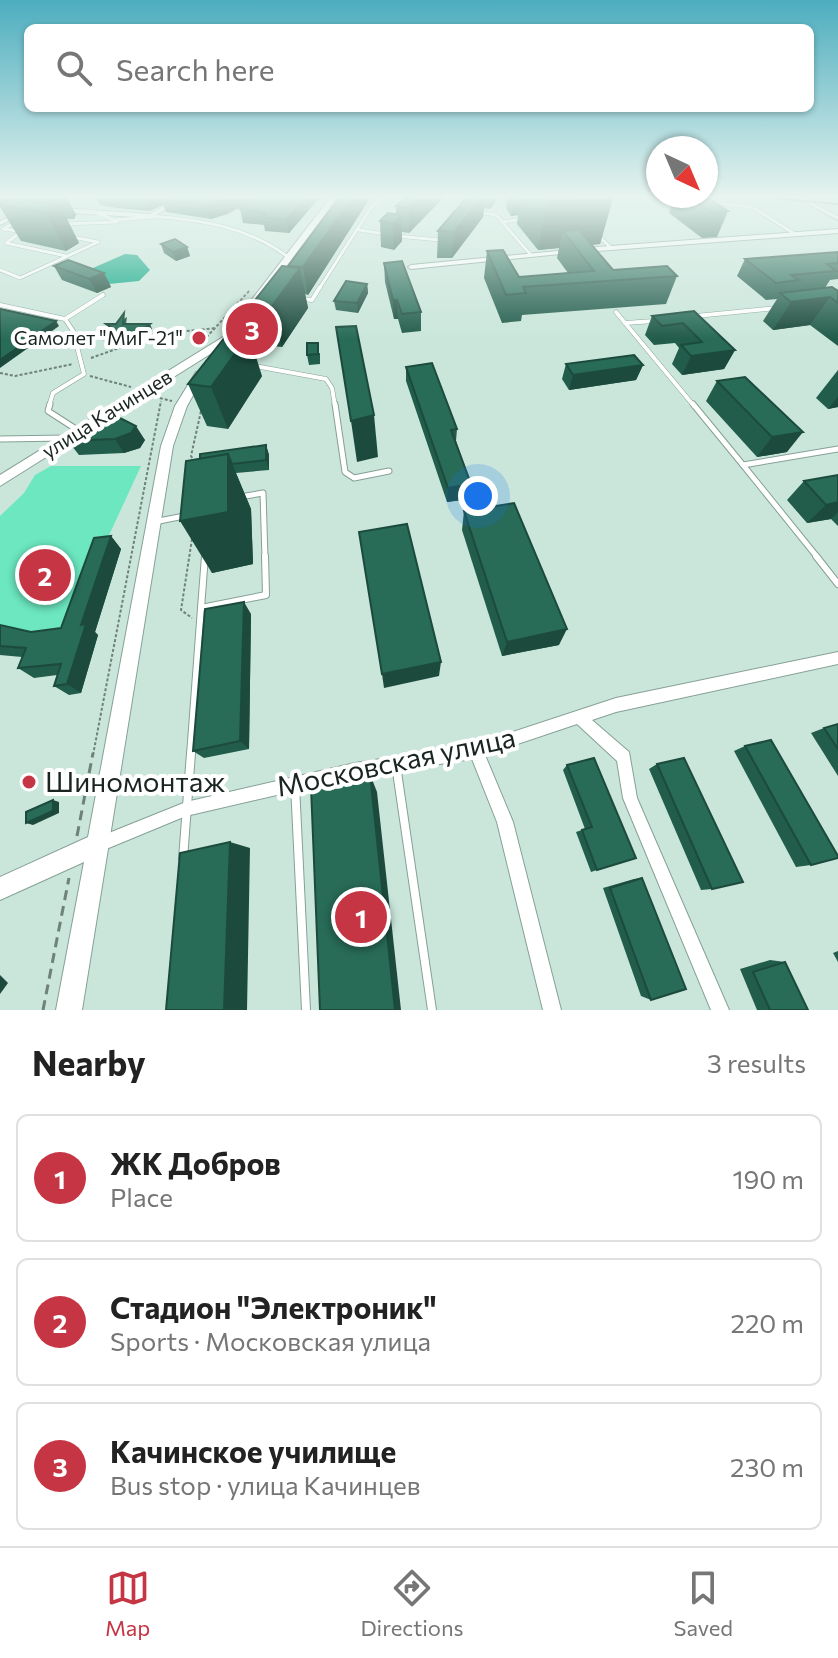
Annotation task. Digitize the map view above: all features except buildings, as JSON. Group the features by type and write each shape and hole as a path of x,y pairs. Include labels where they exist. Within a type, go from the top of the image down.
{"main road":[{"name":"улица Качинцев","path":"0,481 227,339 297,245"},
{"path":"69,1010 167,446 181,406 227,339"},
{"path":"0,889 98,844"}],"street":[{"path":"411,267 639,245"},
{"name":"Московская улица","path":"98,844 186,809 295,784 476,751 616,705 838,658"},
{"path":"579,717 624,757 630,798 720,1010"},
{"path":"476,751 505,822 552,1010"}],"lane":[{"path":"15,245 67,257"},
{"path":"0,270 20,278 92,245"},
{"path":"277,245 288,257"},
{"path":"296,299 312,300 349,245"},
{"path":"522,245 531,255"},
{"path":"65,319 103,295"},
{"path":"259,296 270,297"},
{"path":"0,305 65,319 72,326 84,374 53,393 48,411 73,434"},
{"path":"689,317 784,308"},
{"path":"616,312 838,584"},
{"path":"625,323 657,320"},
{"path":"234,360 326,379 332,388 345,472 354,478 389,471"},
{"path":"0,439 73,434"},
{"path":"743,465 838,449"},
{"path":"201,608 266,595 263,493 236,498"},
{"path":"153,522 196,514"},
{"path":"182,871 206,540"},
{"path":"396,764 432,1010"},
{"path":"295,784 306,1010"}],"path":[{"path":"0,373 15,376 54,371 158,334 218,328"},
{"path":"234,360 259,328"},
{"path":"84,374 130,386"},
{"path":"43,1010 161,401"},
{"path":"197,464 191,456 205,402"},
{"path":"196,514 181,610 200,623"}],"shaded area":[{"path":"125,254 137,255 150,270 139,281 109,284 86,271"},
{"path":"51,466 141,466 63,635 0,634 0,516 24,493 35,475"}],"place":[{"name":"Качинское училище","path":"252,329"},
{"name":"Самолет \"МиГ-21\"","path":"199,338"},
{"name":"Стадион \"Электроник\"","path":"45,575"},
{"name":"Шиномонтаж","path":"29,782"},
{"name":"ЖК Добров","path":"361,917"}]}
